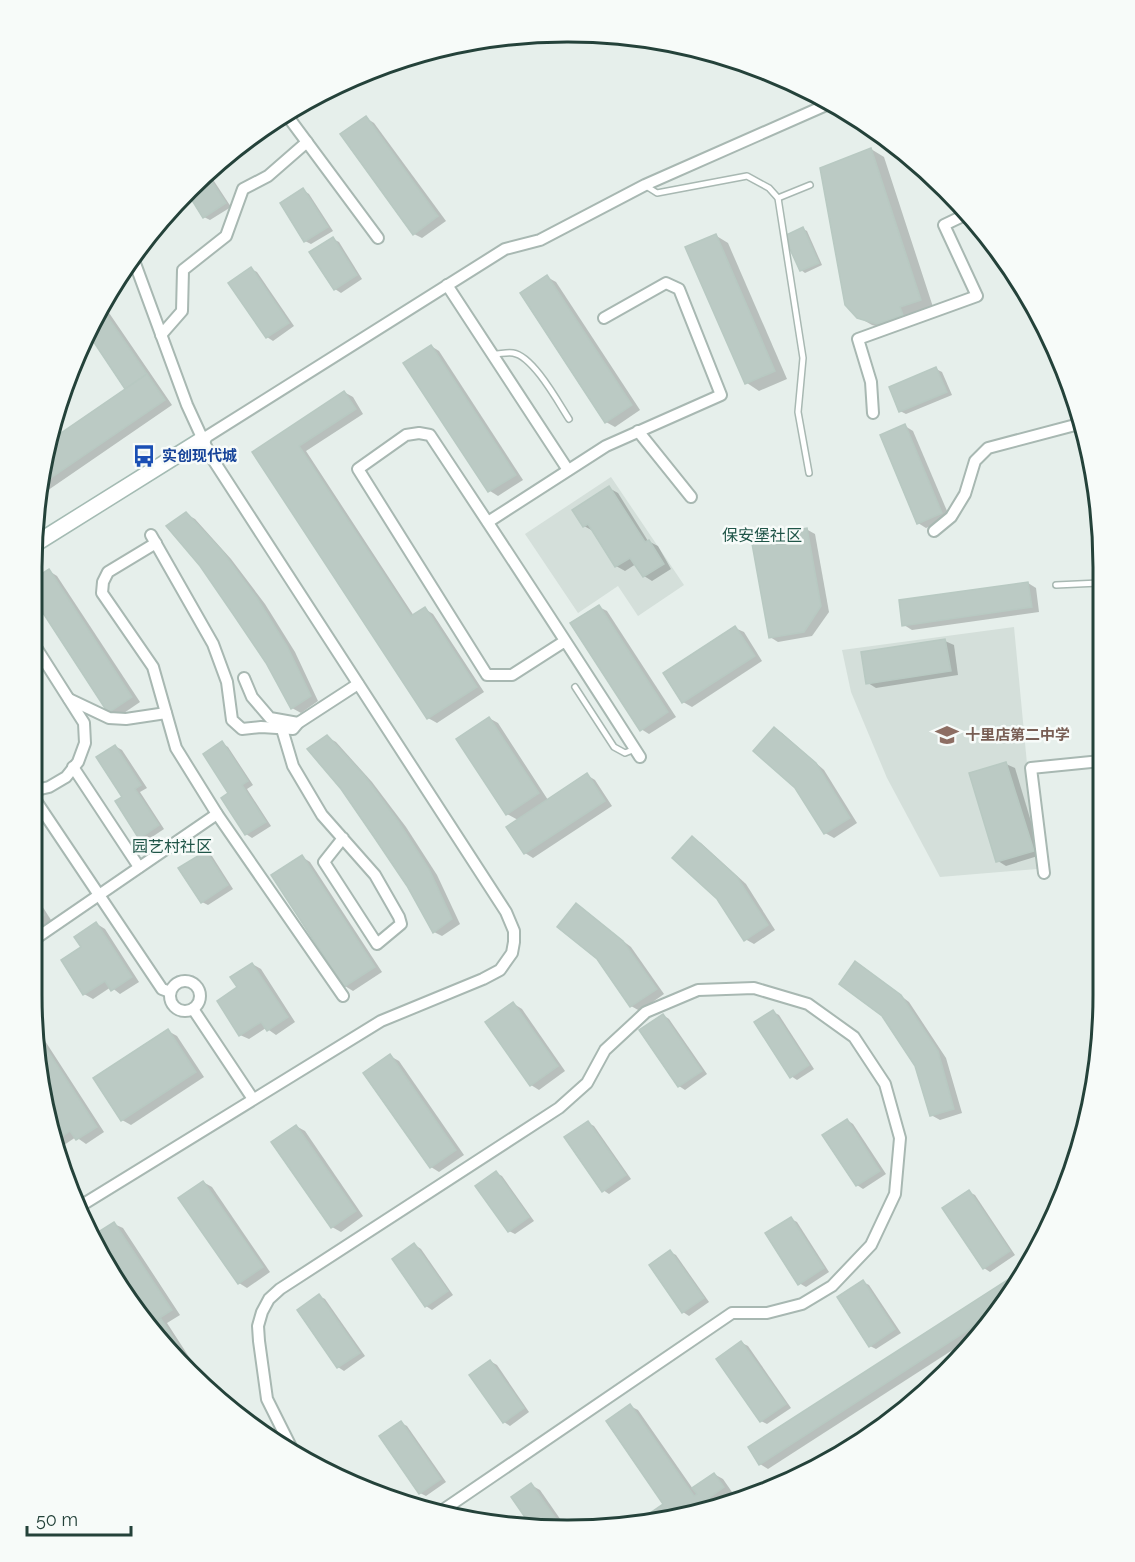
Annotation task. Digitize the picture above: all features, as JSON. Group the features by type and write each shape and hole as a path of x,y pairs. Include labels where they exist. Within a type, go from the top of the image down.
{"street":[{"path":"43,539 505,249 540,240 645,185 821,107"},
{"path":"291,121 378,238"},
{"path":"161,335 182,310 183,270 226,236 243,189 268,176 307,142"},
{"path":"873,413 871,382 858,339 977,296 944,225 960,218"},
{"path":"85,1203 381,1021 500,970 512,953 514,931 506,912 210,455 188,405 137,268"},
{"path":"488,522 606,446 721,395 679,289 666,283 604,318"},
{"path":"447,285 568,470"},
{"path":"934,531 951,517 965,494 975,460 988,448 1073,426"},
{"path":"638,431 691,497"},
{"path":"565,641 512,675 488,675 358,469 406,435 419,433 430,435 488,522 565,641 637,753"},
{"path":"343,996 217,814 176,748 153,667 102,593 103,582 108,572 154,539 213,644 227,682 232,720 242,729 261,727 293,729 298,723 358,684"},
{"path":"42,658 84,723 85,743 78,762 66,777 42,789"},
{"path":"244,678 252,697 270,718 298,723"},
{"path":"69,699 109,718 126,719 165,712"},
{"path":"282,729 293,766 322,815 343,838 375,875 399,916 401,924 377,944 324,862 343,838"},
{"path":"1044,873 1031,768 1093,762"},
{"path":"73,767 139,867"},
{"path":"42,808 162,989 170,992"},
{"path":"42,934 217,814"},
{"path":"188,981 198,987 200,999 193,1009 181,1011 171,1004 170,992 177,982 188,981"},
{"path":"286,1438 267,1399 258,1326 269,1299 280,1289 559,1108 587,1083 605,1050 646,1012 698,990 754,988 808,1004 854,1037 885,1084 900,1138 895,1194 871,1245 832,1286 802,1304 767,1313 732,1313 449,1506"},
{"path":"193,1009 253,1099"}],"lane":[{"path":"645,185 657,193 747,176 768,188 778,198 803,358 798,412 810,473"},
{"path":"778,198 810,185"},
{"path":"492,354 513,353 522,356 534,366 569,419"},
{"path":"1056,585 1093,583"},
{"path":"575,687 614,747 625,753 637,753"}],"shaded area":[{"path":"611,477 684,585 638,616 618,586 578,613 525,534"},
{"name":"十里店第二中学","path":"1014,627 1037,869 940,877 887,778 851,692 842,650"}],"building":[{"path":"366,116 438,216 413,235 340,134"},
{"path":"871,148 921,300 900,307 903,315 877,324 857,318 845,305 820,168"},
{"path":"212,181 226,203 203,218 192,200"},
{"path":"303,188 328,227 304,242 280,203"},
{"path":"803,227 819,263 800,271 784,236"},
{"path":"716,234 775,371 745,384 685,247"},
{"path":"333,237 357,275 334,290 309,252"},
{"path":"251,267 289,323 266,338 228,283"},
{"path":"547,275 632,405 605,423 520,293"},
{"path":"107,315 147,374 125,389 93,341"},
{"path":"431,345 516,475 488,492 403,363"},
{"path":"936,367 947,392 899,412 889,387"},
{"path":"147,374 165,400 50,479 59,434"},
{"path":"344,391 356,409 299,446 411,616 425,607 477,687 427,719 252,452"},
{"path":"905,424 942,513 917,524 880,435"},
{"path":"609,486 645,542 649,540 664,564 643,577 630,558 615,567 588,524 583,527 572,510"},
{"path":"186,512 223,552 257,598 287,646 311,696 291,709 266,663 233,614 200,566 166,526"},
{"path":"807,528 821,606 804,632 769,638 751,538"},
{"path":"49,569 132,697 108,713 42,611 42,574"},
{"path":"1028,582 1032,607 902,626 899,600"},
{"path":"599,605 668,712 640,731 570,623"},
{"path":"735,626 755,656 682,703 663,673"},
{"path":"945,639 951,671 866,684 861,652"},
{"path":"489,717 539,793 506,815 456,739"},
{"path":"774,727 816,763 850,818 824,834 795,788 753,751"},
{"path":"327,735 364,775 398,821 429,869 452,919 433,933 407,886 374,837 341,789 307,749"},
{"path":"222,741 248,781 242,785 266,822 245,835 221,798 228,793 203,754"},
{"path":"115,745 141,785 135,789 159,825 139,839 115,801 122,797 96,757"},
{"path":"1006,762 1034,851 996,862 969,773"},
{"path":"587,773 605,801 524,854 506,827"},
{"path":"692,836 737,877 768,925 744,941 717,899 672,858"},
{"path":"206,851 228,885 201,903 178,868"},
{"path":"302,855 375,967 344,987 271,875"},
{"path":"576,903 623,941 657,989 630,1007 597,959 557,927"},
{"path":"96,922 132,977 111,991 105,981 83,995 61,960 81,947 74,937"},
{"path":"855,961 901,995 938,1051 954,1109 930,1116 915,1066 882,1016 839,984"},
{"path":"252,963 288,1017 267,1031 261,1022 239,1036 217,1001 237,987 230,977"},
{"path":"513,1002 558,1066 530,1086 485,1022"},
{"path":"773,1010 809,1065 790,1078 754,1022"},
{"path":"663,1014 702,1071 678,1087 639,1030"},
{"path":"168,1029 196,1072 121,1121 93,1078"},
{"path":"44,1046 97,1127 76,1140 70,1131 62,1137 52,1097"},
{"path":"390,1054 456,1150 430,1168 363,1073"},
{"path":"847,1119 880,1171 856,1186 822,1135"},
{"path":"588,1121 626,1175 602,1192 564,1137"},
{"path":"296,1125 356,1211 331,1228 271,1142"},
{"path":"496,1171 529,1217 508,1232 475,1186"},
{"path":"203,1181 263,1267 238,1284 178,1198"},
{"path":"969,1190 1010,1251 983,1269 942,1208"},
{"path":"791,1217 824,1268 798,1285 765,1233"},
{"path":"114,1222 172,1310 156,1320 112,1257 99,1232"},
{"path":"414,1243 448,1291 425,1307 392,1259"},
{"path":"670,1250 704,1298 682,1313 649,1265"},
{"path":"1008,1279 975,1326 759,1465 748,1447"},
{"path":"863,1280 895,1329 869,1347 837,1297"},
{"path":"319,1294 360,1353 337,1368 297,1310"},
{"path":"161,1319 182,1351 172,1341 157,1322"},
{"path":"741,1341 786,1404 760,1422 716,1359"},
{"path":"490,1360 524,1408 503,1423 469,1375"},
{"path":"630,1404 694,1496 697,1494 692,1488 714,1473 724,1487 709,1498 710,1500 649,1514 663,1504 606,1421"},
{"path":"401,1421 441,1479 419,1494 379,1436"},
{"path":"531,1483 557,1520 526,1518 511,1497"}],"place":[{"name":"实创现代城","path":"144,456"},
{"name":"十里店第二中学","path":"947,735"}],"district":[{"name":"保安堡社区","path":"762,535"},
{"name":"园艺村社区","path":"172,846"}]}
